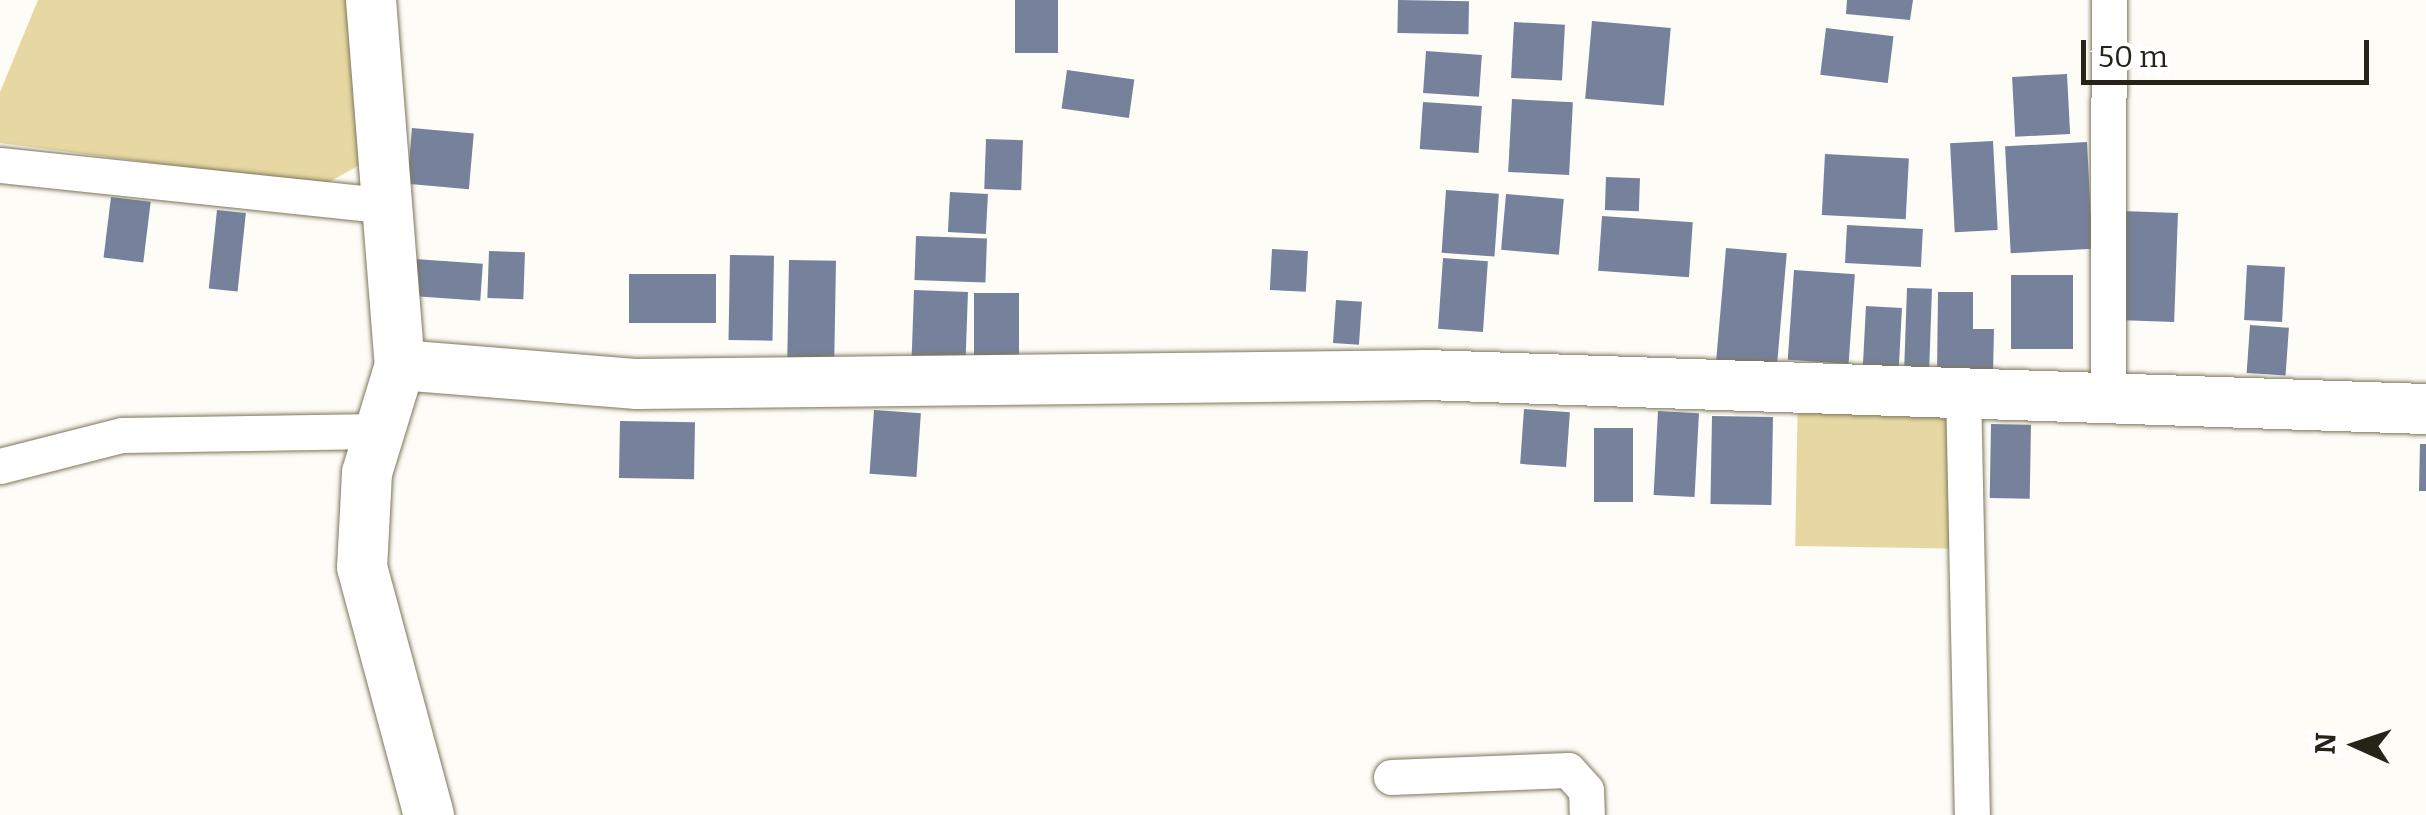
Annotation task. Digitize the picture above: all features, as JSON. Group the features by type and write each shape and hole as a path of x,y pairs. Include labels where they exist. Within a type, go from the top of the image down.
{"street":[{"path":"371,0 392,206 400,365 378,432 359,524 362,567 429,815"},
{"path":"2108,397 2109,0"},
{"path":"0,165 392,206"},
{"path":"400,365 637,384 1426,375 1962,390 2426,409"},
{"path":"1962,390 1972,815"},
{"path":"0,466 122,434 378,432"},
{"path":"1391,777 1568,770 1586,790 1587,815"}],"shaded area":[{"path":"38,0 347,0 361,164 324,185 0,143 0,92"},
{"path":"1798,386 1963,389 1960,549 1795,546"}],"building":[{"path":"1015,0 1058,0 1058,53 1015,53"},
{"path":"1398,0 1469,1 1468,34 1397,33"},
{"path":"1847,0 1913,0 1910,20 1846,14"},
{"path":"1592,21 1671,28 1664,106 1585,99"},
{"path":"1514,22 1565,25 1562,81 1511,78"},
{"path":"1826,28 1893,36 1888,83 1820,75"},
{"path":"1426,51 1482,55 1479,97 1423,93"},
{"path":"1067,70 1134,79 1129,118 1062,109"},
{"path":"2067,74 2070,134 2015,137 2012,77"},
{"path":"1512,99 1573,102 1569,175 1508,172"},
{"path":"1423,102 1482,106 1479,153 1420,149"},
{"path":"412,128 474,133 469,189 407,184"},
{"path":"986,139 1023,140 1021,190 984,189"},
{"path":"1993,141 1998,230 1955,232 1950,143"},
{"path":"2087,142 2093,249 2011,253 2005,146"},
{"path":"1825,154 1909,158 1906,219 1822,215"},
{"path":"1606,177 1640,178 1639,211 1605,210"},
{"path":"1446,190 1499,194 1494,257 1442,253"},
{"path":"950,192 988,194 986,234 948,232"},
{"path":"1506,194 1564,199 1559,255 1501,250"},
{"path":"111,197 151,202 143,262 104,258"},
{"path":"217,210 246,213 238,292 209,289"},
{"path":"2121,211 2178,213 2174,322 2117,320"},
{"path":"1602,216 1693,222 1689,277 1598,271"},
{"path":"1847,225 1923,229 1921,267 1845,263"},
{"path":"916,236 987,238 985,282 914,280"},
{"path":"1726,248 1787,253 1777,368 1716,363"},
{"path":"1272,249 1308,251 1306,292 1270,290"},
{"path":"489,251 525,252 523,299 487,298"},
{"path":"730,255 774,256 773,341 729,340"},
{"path":"1443,258 1488,261 1483,332 1438,329"},
{"path":"415,259 483,264 480,301 412,296"},
{"path":"789,260 836,261 834,364 787,363"},
{"path":"2247,265 2285,267 2282,322 2244,320"},
{"path":"1794,270 1855,274 1849,364 1788,360"},
{"path":"629,274 716,274 716,323 629,323"},
{"path":"2011,275 2073,275 2073,349 2011,349"},
{"path":"1907,288 1932,289 1929,378 1904,377"},
{"path":"914,290 968,292 965,366 911,364"},
{"path":"1938,292 1973,292 1973,329 1994,329 1993,373 1937,373"},
{"path":"974,293 1019,293 1019,359 974,359"},
{"path":"1336,300 1362,302 1359,345 1333,343"},
{"path":"1866,306 1902,308 1898,378 1862,376"},
{"path":"2250,325 2289,328 2286,376 2247,373"},
{"path":"1524,409 1570,412 1566,467 1520,464"},
{"path":"874,410 921,413 916,477 870,474"},
{"path":"1658,411 1699,413 1695,497 1654,495"},
{"path":"1712,416 1773,417 1771,505 1710,504"},
{"path":"620,421 695,422 694,479 619,478"},
{"path":"1991,424 2031,425 2030,499 1990,498"},
{"path":"1594,428 1633,428 1633,502 1594,502"},
{"path":"2420,444 2426,444 2426,491 2419,491"}]}
